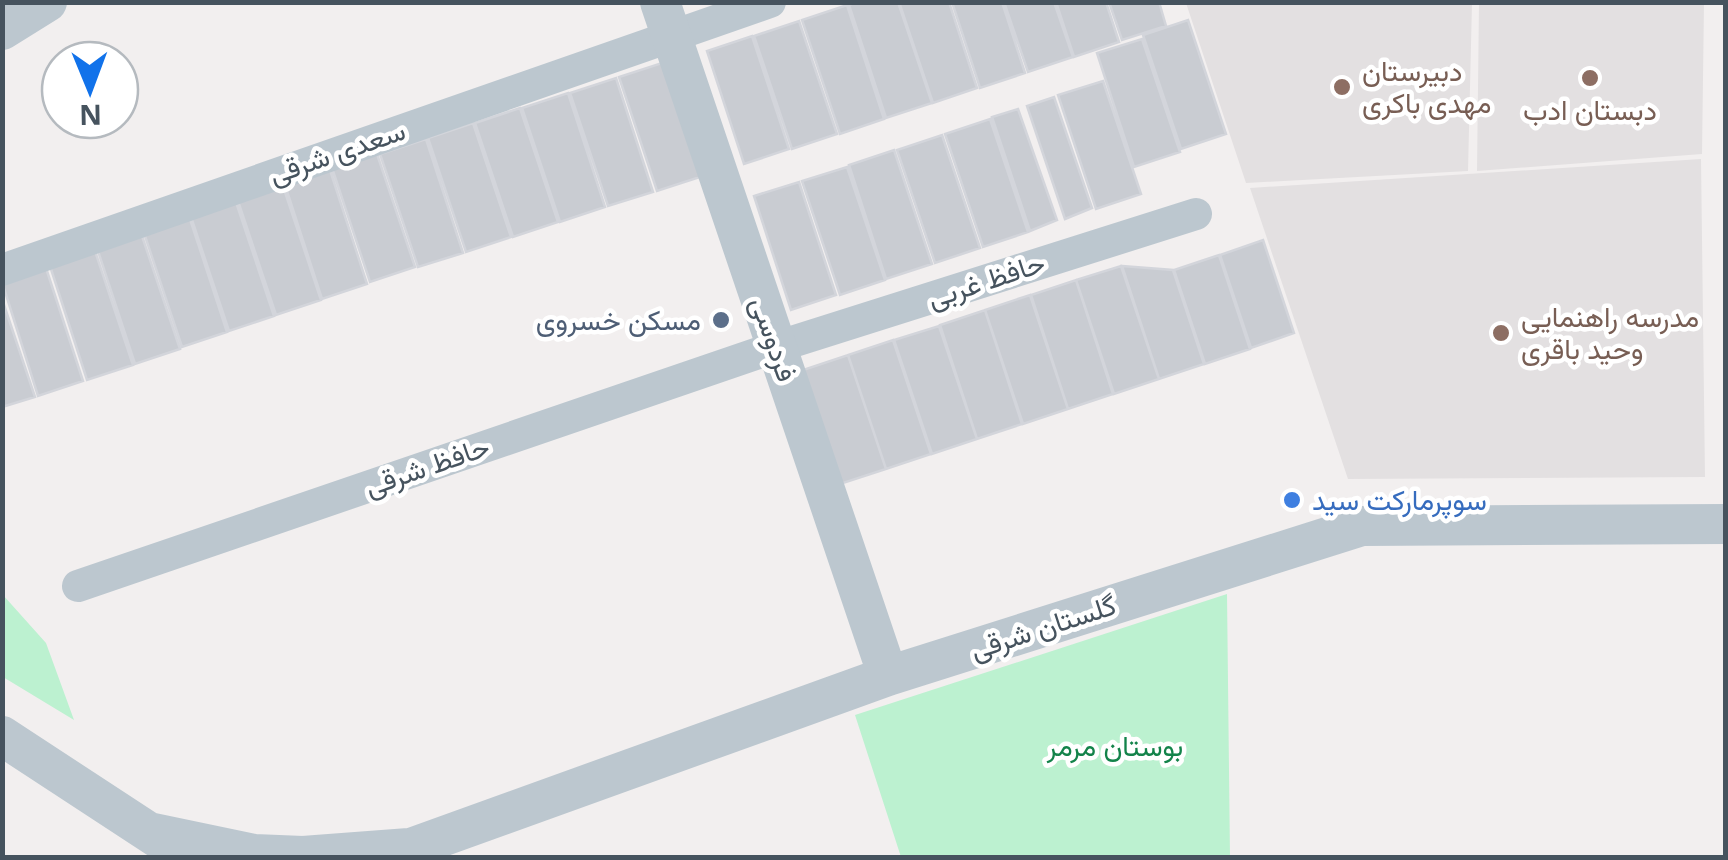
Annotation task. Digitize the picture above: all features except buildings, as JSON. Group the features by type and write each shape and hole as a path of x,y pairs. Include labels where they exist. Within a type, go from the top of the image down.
{"street":[{"path":"2,30 47,2"},
{"name":"سعدی شرقی","path":"2,270 665,19 770,2"},
{"name":"فردوسی","path":"665,19 888,676"},
{"name":"حافظ غربی","path":"776,346 1196,214"},
{"name":"حافظ شرقی","path":"78,586 776,346"},
{"name":"گلستان شرقی","path":"149,832 254,854 399,854 888,676 1362,526 1726,524"},
{"path":"2,736 188,858"}],"shaded area":[{"name":"دبیرستان مهدی باکری","path":"1186,3 1472,3 1468,171 1246,183"},
{"name":"دبستان ادب","path":"1479,3 1704,3 1702,154 1477,171"},
{"name":"مدرسه راهنمایی وحید باقری","path":"1701,159 1705,477 1348,479 1250,188"}],"green space":[{"name":"بوستان مرمر","path":"1227,594 1230,857 901,857 855,715"},
{"path":"3,595 46,643 74,720 3,677"}],"place":[{"name":"دبستان ادب","path":"1590,78"},
{"name":"دبیرستان مهدی باکری","path":"1342,87"},
{"name":"مسکن خسروی","path":"721,320"},
{"name":"مدرسه راهنمایی وحید باقری","path":"1501,333"},
{"name":"سوپرمارکت سید","path":"1292,500"}]}
